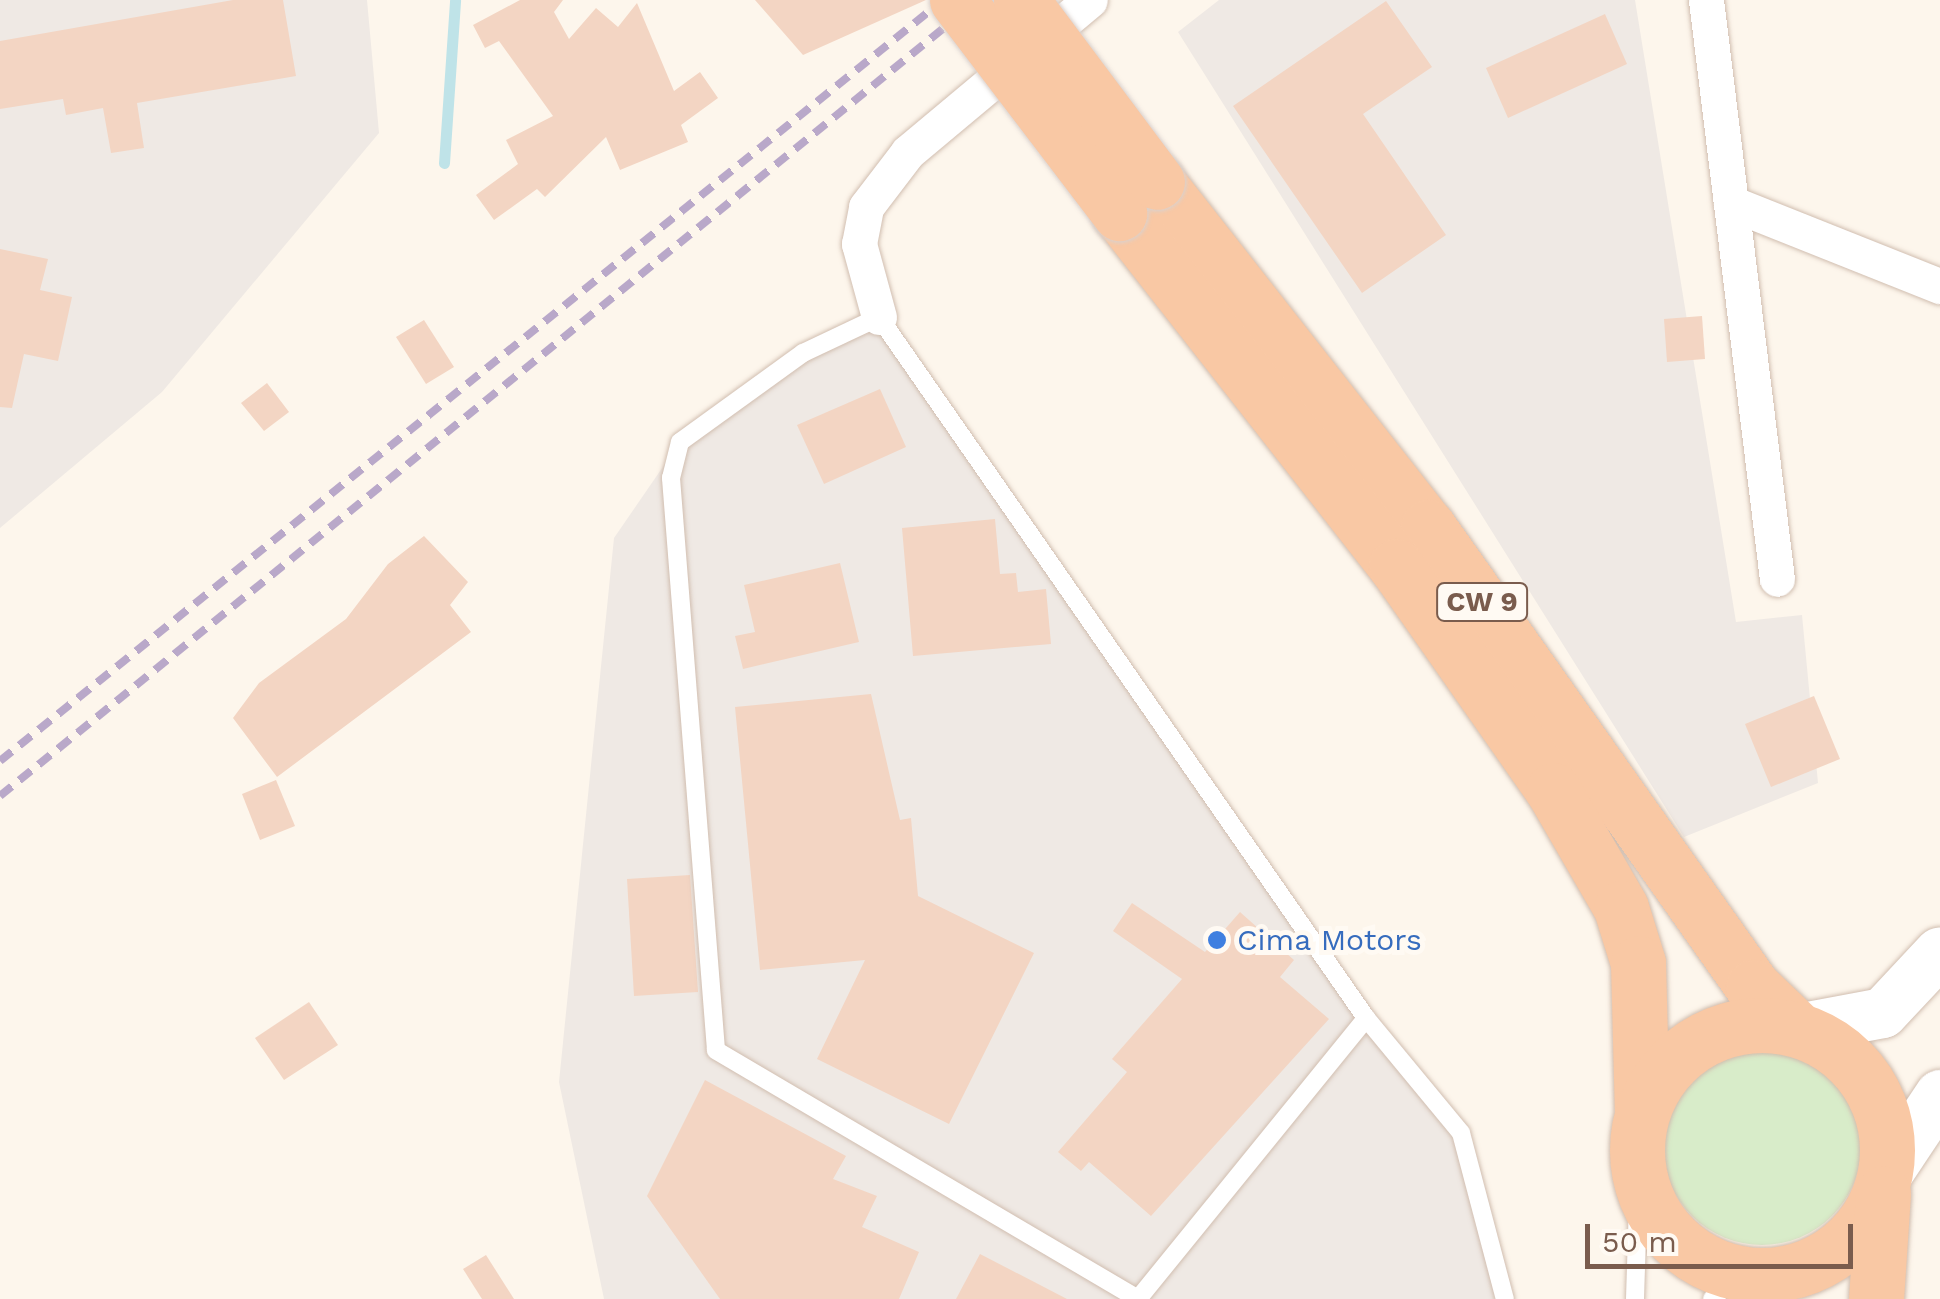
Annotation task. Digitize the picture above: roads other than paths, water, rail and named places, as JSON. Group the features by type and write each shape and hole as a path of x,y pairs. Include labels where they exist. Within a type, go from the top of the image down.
{"highway":[{"name":"CW 9","path":"957,0 1138,197 1428,527 1753,988 1797,1029"},
{"name":"CW 9","path":"1021,0 1138,197 1553,790 1622,908 1638,963 1642,1111"},
{"path":"1876,1299 1884,1179 1876,1097 1844,1055 1797,1029 1740,1028 1687,1050 1642,1111 1639,1173 1674,1239 1748,1287 1795,1271 1840,1247 1873,1210 1884,1179"}],"main road":[{"path":"1797,1029 1883,1012 1940,952"},
{"path":"1884,1179 1940,1095"}],"street":[{"path":"879,317 858,244 866,207 908,152 1090,0"},
{"path":"1706,0 1777,579"},
{"path":"1730,203 1940,286"}],"lane":[{"path":"1366,1018 1138,1299 716,1050 671,478 680,442 803,353 879,317 1366,1018 1460,1133 1505,1299"},
{"path":"1635,1299 1639,1173"}],"waterway":[{"path":"444,163 455,0"}],"railway":[{"path":"0,761 943,0"},
{"path":"0,796 978,0"}],"place":[{"name":"Cima Motors","path":"1217,940"}]}
